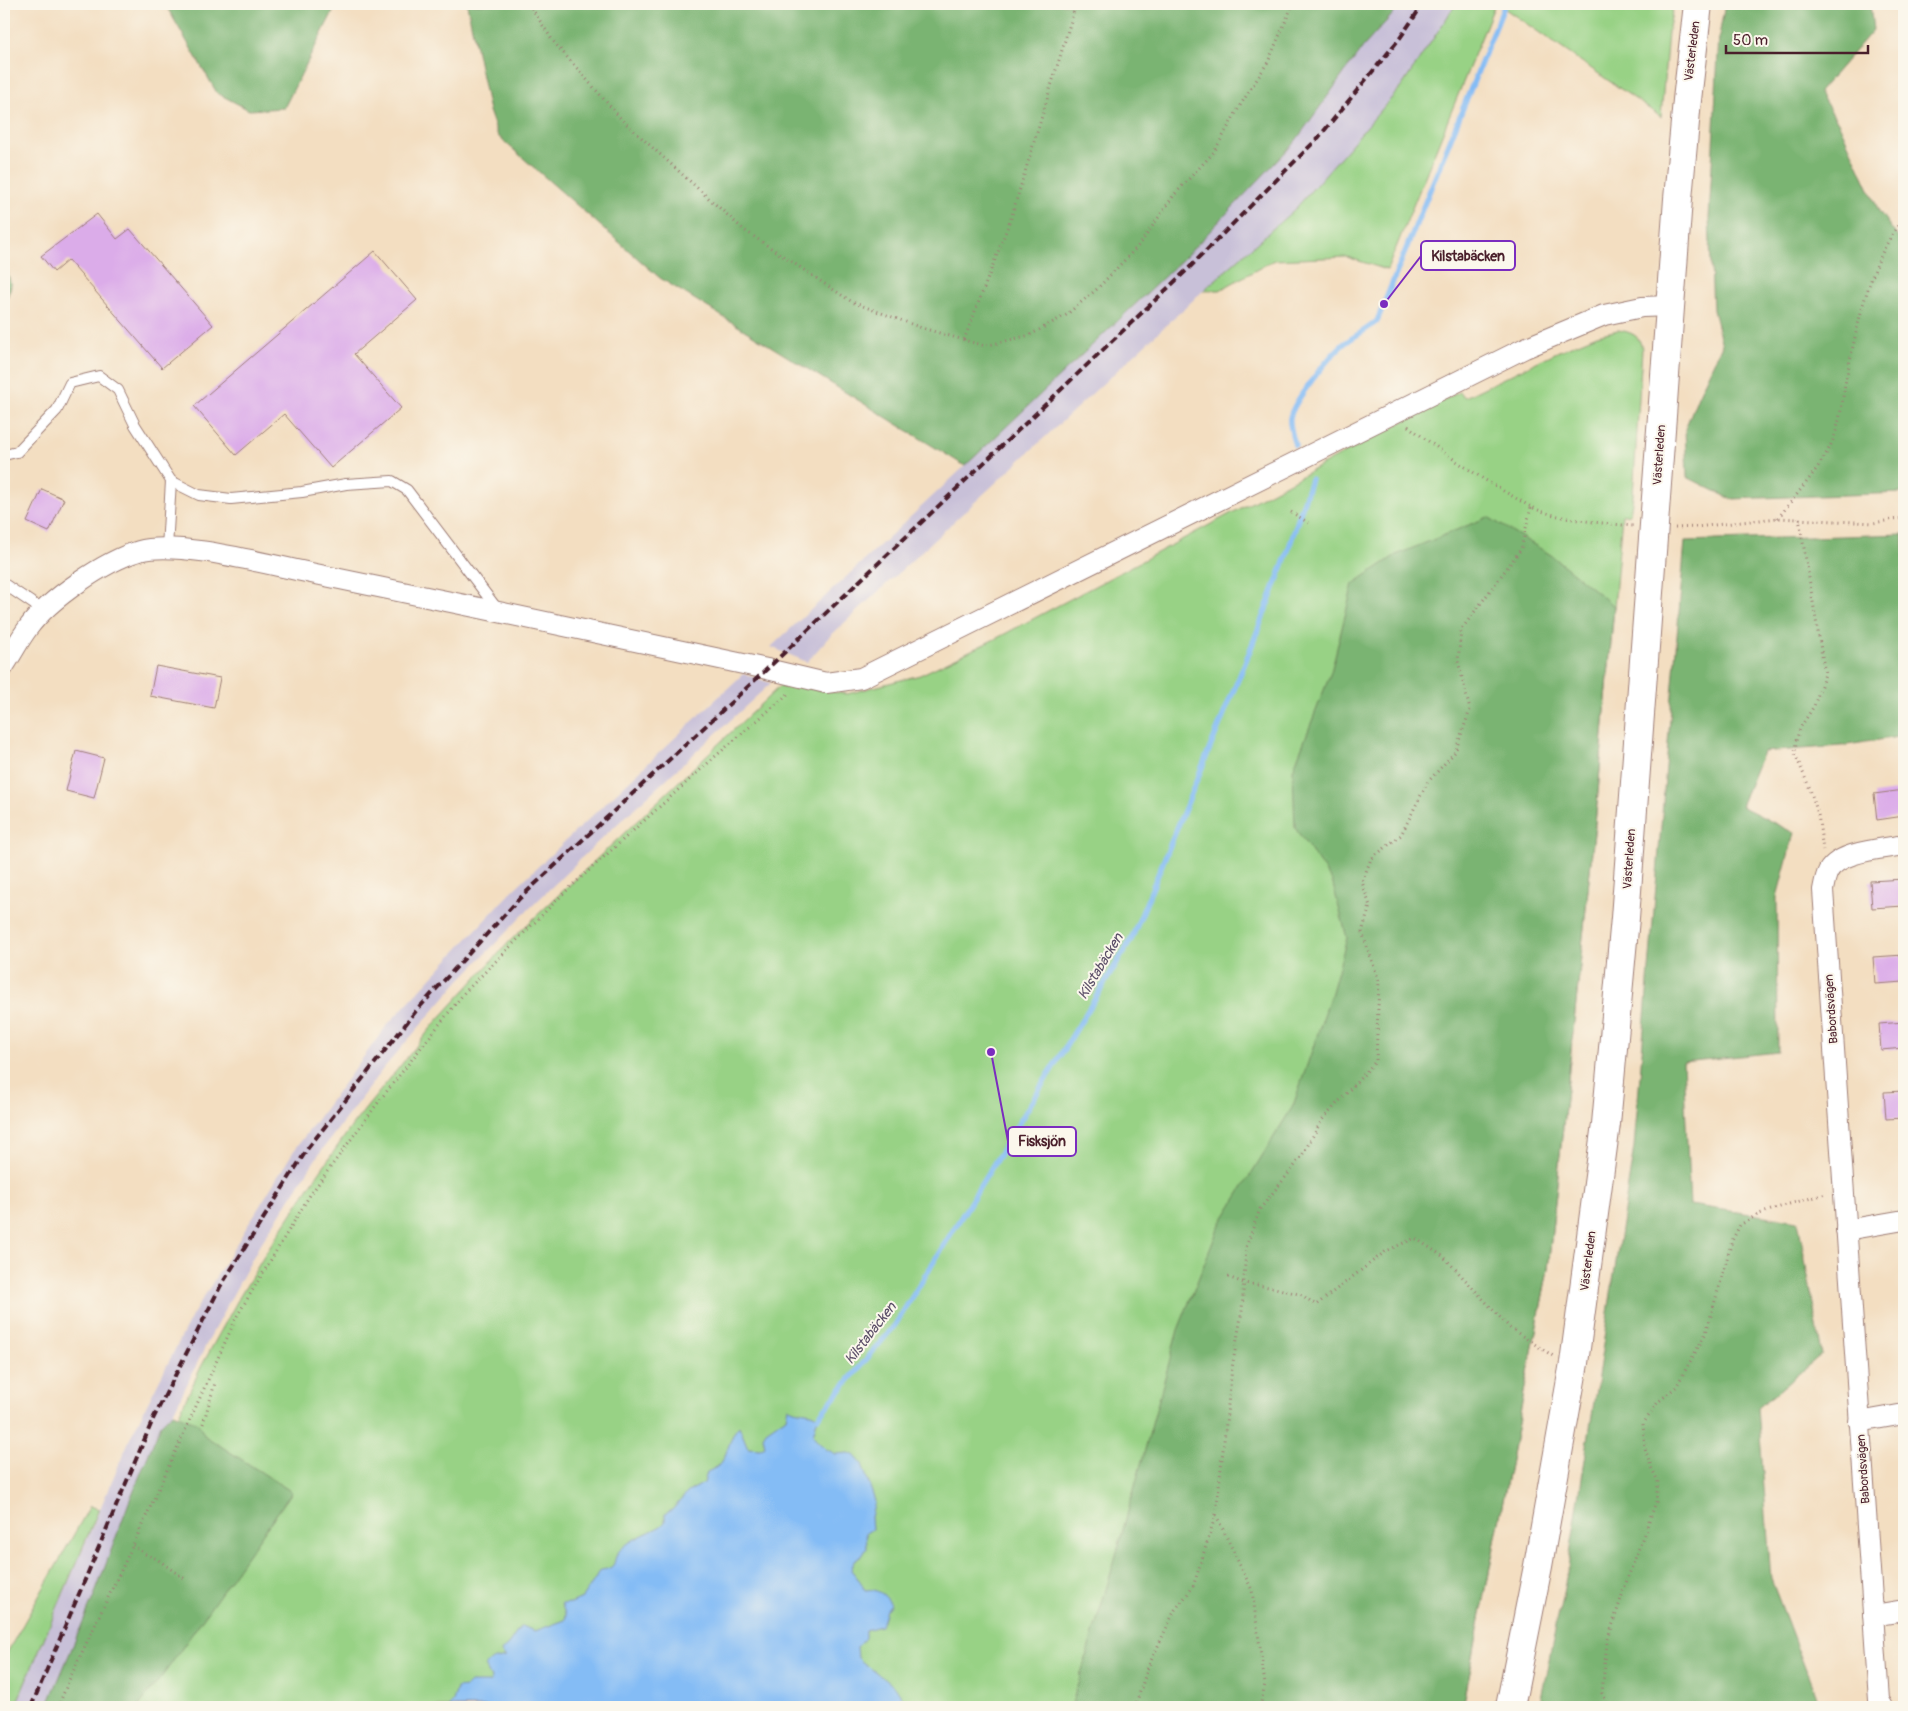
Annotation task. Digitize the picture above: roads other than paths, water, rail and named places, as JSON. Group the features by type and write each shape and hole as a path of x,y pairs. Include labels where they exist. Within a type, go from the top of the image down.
{"street":[{"name":"Västerleden","path":"1510,1707 1538,1566 1574,1363 1606,1124 1617,1011 1670,306 1687,100 1698,4"},
{"path":"4,666 28,627 54,601 103,567 140,551 166,548 212,554 767,668 826,682 861,678 1516,352 1604,315 1632,309 1670,306"},
{"name":"Babordsvägen","path":"1883,1707 1879,1700 1823,890 1827,873 1838,861 1854,854 1904,845"},
{"path":"1846,1230 1904,1220"},
{"path":"1859,1422 1904,1414"},
{"path":"1873,1615 1904,1610"}],"lane":[{"path":"4,454 17,452 57,410 70,383 99,376 118,390 135,425 171,481 199,495 231,499 302,492 346,484 392,481 407,490 500,613"},
{"path":"166,548 171,481"},
{"path":"4,584 44,611"}],"water":[{"path":"788,1407 811,1413 818,1417 813,1435 818,1442 836,1454 848,1453 854,1455 862,1464 875,1501 871,1517 872,1529 866,1533 867,1548 862,1556 854,1561 851,1570 865,1590 874,1590 880,1593 891,1604 886,1610 881,1626 865,1630 865,1638 857,1647 858,1658 900,1693 906,1707 448,1707 453,1702 457,1688 466,1687 470,1683 490,1683 491,1678 485,1666 492,1660 506,1657 501,1653 502,1650 508,1645 521,1626 535,1631 565,1620 566,1615 561,1604 571,1603 582,1598 601,1570 613,1565 620,1550 635,1539 661,1526 665,1522 665,1514 672,1510 688,1492 704,1483 707,1472 717,1467 721,1462 739,1426 748,1448 760,1449 765,1446 763,1436 766,1431 786,1417"}],"waterway":[{"name":"Kilstabäcken","path":"1295,445 1290,418 1305,390 1322,367 1345,343 1377,321 1505,4"},
{"name":"Kilstabäcken","path":"818,1417 895,1325 1131,940 1249,653 1286,557 1311,479"}],"railway":[{"path":"31,1707 154,1417 220,1287 308,1148 416,1011 520,898 767,669 1189,268 1319,137 1400,38 1423,4"}],"place":[{"name":"Kilstabäcken","path":"1384,304"},
{"name":"Fisksjön","path":"991,1052"}]}
